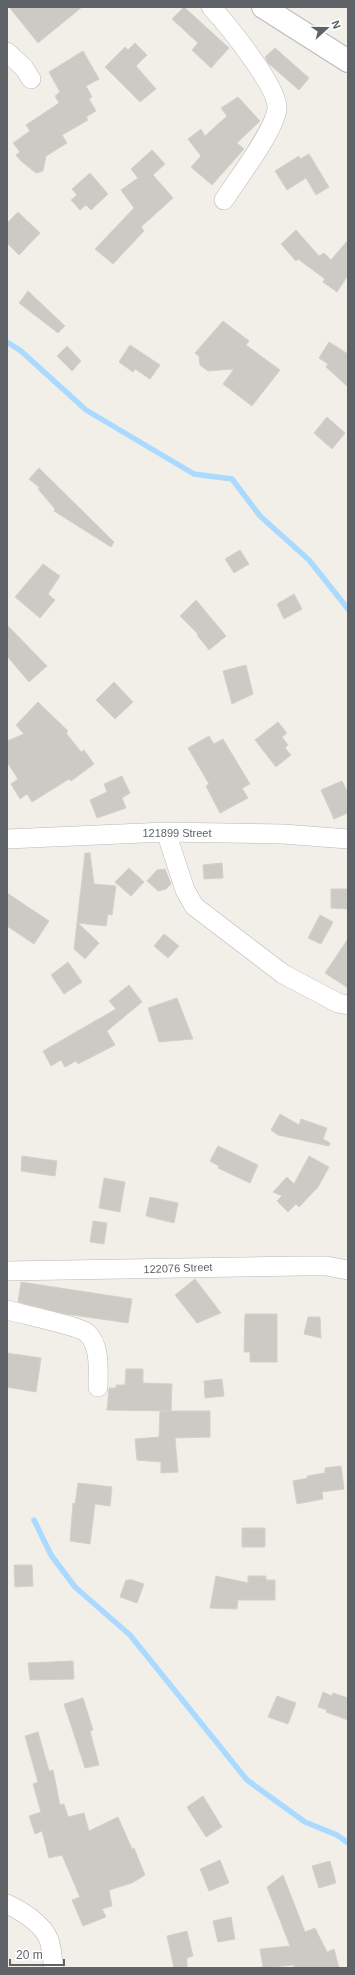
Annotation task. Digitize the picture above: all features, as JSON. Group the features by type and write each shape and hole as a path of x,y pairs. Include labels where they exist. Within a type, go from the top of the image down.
{"main road":[{"path":"263,7 348,61"}],"street":[{"path":"211,7 240,41 271,89 277,109 262,143 224,200"},
{"path":"7,52 24,68 31,79"},
{"path":"166,832 185,890 194,906 283,974 338,1003 348,1005"},
{"name":"121899 Street","path":"7,839 166,832 283,834 348,839"},
{"name":"122076 Street","path":"7,1271 303,1266 326,1266 348,1270"},
{"path":"7,1310 67,1326 87,1333 92,1341 97,1358 98,1387"},
{"path":"7,1904 28,1917 46,1934 50,1945 54,1968"}],"building":[{"path":"9,7 82,7 38,43"},
{"path":"184,7 229,48 211,68 192,50 198,43 172,19"},
{"path":"135,43 147,55 136,66 156,89 140,102 105,67 125,47 128,50"},
{"path":"275,48 309,78 299,90 268,63 265,57"},
{"path":"83,51 99,79 86,86 92,97 89,99 96,111 86,117 88,120 62,135 67,143 46,156 43,171 36,173 16,155 20,152 13,143 30,131 26,125 59,103 55,96 60,92 49,72"},
{"path":"238,97 260,121 237,143 244,149 212,185 191,167 201,156 188,139 201,129 205,136 227,116 221,108"},
{"path":"152,150 165,164 153,175 173,198 141,227 144,231 113,264 95,249 134,208 121,190 138,178 131,169"},
{"path":"309,154 329,187 316,195 306,178 287,190 275,171 299,156 300,159"},
{"path":"90,173 108,194 91,210 86,205 80,210 71,200 77,195 72,189"},
{"path":"18,212 40,233 19,255 7,243 7,223"},
{"path":"296,230 319,256 324,253 331,260 348,240 348,275 337,292 323,282 325,279 298,259 296,261 281,244"},
{"path":"28,291 65,326 58,333 19,303"},
{"path":"223,321 249,341 246,345 280,370 252,406 223,384 234,369 208,371 200,365 199,356 195,353"},
{"path":"329,342 348,354 348,387 326,367 328,364 319,358"},
{"path":"130,345 160,365 150,379 135,369 133,372 119,362"},
{"path":"67,346 81,361 72,371 57,356"},
{"path":"327,417 345,433 332,449 314,433"},
{"path":"39,468 114,542 111,547 54,511 55,509 38,489 40,488 29,479"},
{"path":"240,550 249,564 234,573 225,559"},
{"path":"43,564 60,576 48,594 55,600 40,618 15,597"},
{"path":"294,594 302,609 284,619 277,604"},
{"path":"196,600 226,636 209,650 197,635 198,634 180,616"},
{"path":"7,625 47,666 29,682 7,656"},
{"path":"246,665 253,694 232,704 223,671"},
{"path":"114,682 133,702 115,719 96,700"},
{"path":"38,702 68,731 66,733 81,752 84,750 94,764 71,781 69,779 32,802 27,794 20,799 11,784 18,779 7,762 7,741 24,734 16,725"},
{"path":"278,722 287,733 282,737 288,745 285,748 291,755 276,767 255,740"},
{"path":"209,736 214,744 223,739 250,784 242,788 248,798 220,813 206,786 209,784 188,748"},
{"path":"122,776 130,793 122,798 126,808 97,818 90,800 107,792 104,784"},
{"path":"342,781 348,793 348,813 334,819 321,790"},
{"path":"85,853 90,853 94,884 116,886 112,915 108,914 106,926 78,923 99,943 85,959 74,949"},
{"path":"222,863 223,878 204,879 203,865"},
{"path":"129,868 144,882 131,896 115,882"},
{"path":"165,869 171,884 166,889 158,891 147,881 157,870"},
{"path":"331,889 348,889 348,909 331,908"},
{"path":"7,893 49,921 34,944 7,926"},
{"path":"320,915 333,922 321,944 308,938"},
{"path":"164,934 179,946 168,958 154,946"},
{"path":"348,939 348,988 325,973"},
{"path":"68,962 82,982 64,994 51,975"},
{"path":"129,985 142,1002 107,1031 115,1045 78,1064 76,1061 65,1067 61,1060 51,1066 43,1051 116,1009 109,1001"},
{"path":"177,998 193,1039 159,1042 148,1008"},
{"path":"280,1114 299,1125 301,1119 327,1128 323,1139 330,1143 329,1146 278,1135 271,1130"},
{"path":"218,1146 258,1165 250,1183 218,1168 219,1166 210,1161"},
{"path":"22,1156 57,1161 55,1176 21,1171"},
{"path":"309,1156 329,1167 318,1187 299,1207 296,1204 288,1212 277,1201 282,1196 273,1192 287,1177 294,1184"},
{"path":"104,1178 125,1182 120,1212 99,1208"},
{"path":"150,1197 178,1203 174,1223 146,1216"},
{"path":"93,1221 107,1223 104,1244 90,1242"},
{"path":"195,1279 221,1313 197,1323 175,1295"},
{"path":"21,1282 132,1299 128,1323 66,1314 18,1302"},
{"path":"245,1314 277,1314 277,1362 250,1362 250,1352 244,1352"},
{"path":"308,1317 320,1317 321,1338 304,1334"},
{"path":"7,1353 41,1358 36,1392 7,1387"},
{"path":"126,1369 143,1369 143,1383 172,1384 171,1411 107,1410 109,1388 116,1388 116,1385 125,1385"},
{"path":"222,1379 224,1396 205,1398 204,1381"},
{"path":"160,1411 210,1411 210,1437 175,1438 178,1472 161,1473 161,1462 137,1460 135,1439 159,1437"},
{"path":"341,1466 344,1489 322,1492 323,1499 297,1504 293,1481 308,1478 307,1476 325,1473 325,1468"},
{"path":"78,1483 112,1487 110,1506 95,1504 90,1544 70,1541 73,1503 75,1504"},
{"path":"242,1528 265,1528 265,1547 242,1547"},
{"path":"14,1565 32,1565 33,1586 15,1587"},
{"path":"216,1576 248,1583 248,1576 266,1576 266,1580 275,1580 275,1600 238,1600 237,1609 210,1608"},
{"path":"129,1579 144,1584 137,1603 120,1597 126,1580 129,1581"},
{"path":"73,1661 74,1679 30,1680 28,1663"},
{"path":"323,1692 332,1696 333,1693 348,1698 348,1720 326,1712 327,1710 318,1707"},
{"path":"277,1696 296,1703 288,1724 268,1717"},
{"path":"83,1698 93,1730 90,1731 99,1765 85,1768 64,1704"},
{"path":"38,1732 49,1771 53,1770 60,1805 64,1804 68,1817 84,1813 89,1831 118,1817 132,1849 134,1848 145,1875 132,1883 109,1890 112,1906 102,1909 106,1917 83,1926 72,1900 80,1897 62,1855 49,1858 42,1831 35,1834 29,1816 41,1812 33,1784 38,1782 25,1736"},
{"path":"203,1796 222,1827 206,1837 187,1807"},
{"path":"220,1860 229,1883 209,1891 200,1869"},
{"path":"330,1861 336,1883 319,1888 312,1866"},
{"path":"283,1875 305,1932 315,1928 327,1952 334,1949 339,1968 294,1968 294,1965 263,1968 260,1949 290,1946 267,1887"},
{"path":"231,1917 235,1939 218,1942 213,1921"},
{"path":"187,1931 193,1956 187,1958 187,1968 174,1968 167,1936"}],"waterway":[{"path":"7,342 21,351 86,410 194,474 232,479 260,516 309,560 348,609"},
{"path":"34,1520 51,1555 75,1587 130,1635 247,1780 305,1822 337,1835 348,1843"}]}
